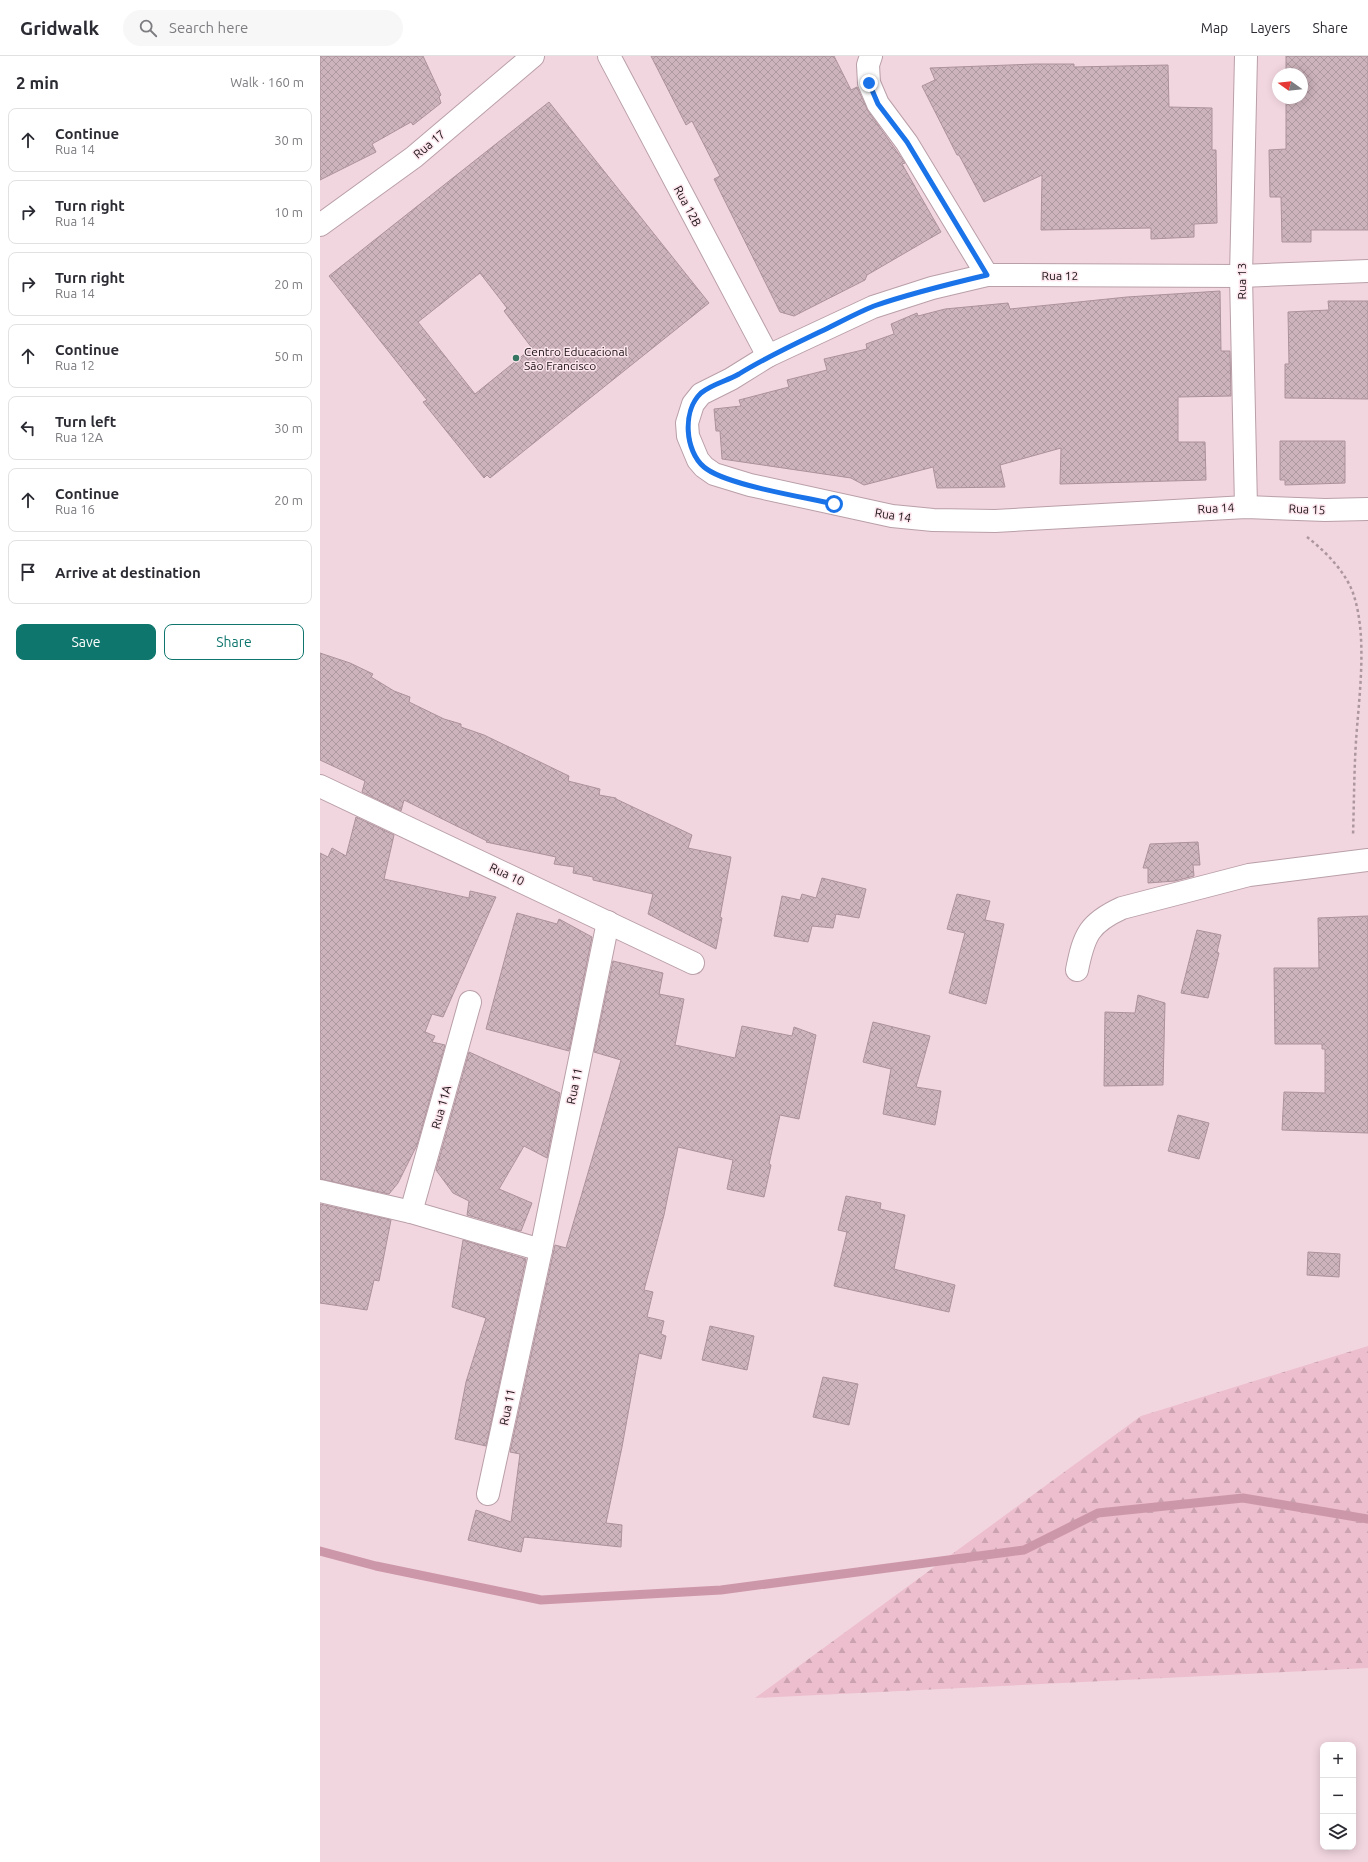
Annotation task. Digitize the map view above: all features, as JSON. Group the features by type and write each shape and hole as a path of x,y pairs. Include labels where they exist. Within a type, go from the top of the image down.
{"street":[{"name":"Rua 17","path":"320,225 414,157 533,56"},
{"name":"Rua 12B","path":"609,56 768,356"},
{"path":"871,56 868,65 869,83 878,104 907,142 987,275"},
{"name":"Rua 13","path":"1246,56 1240,276 1246,507"},
{"name":"Rua 12","path":"768,356 873,307 932,288 987,275 1240,276 1368,270"},
{"name":"Rua 14","path":"768,356 731,378 709,388 701,394 693,404 687,424 688,436 698,460 704,467 714,474 750,485 834,504 892,516 933,520 995,521 1246,507"},
{"name":"Rua 15","path":"1246,507 1325,510 1368,509"},
{"name":"Rua 10","path":"320,786 693,963"},
{"path":"1077,970 1082,944 1092,927 1107,915 1122,908 1249,875 1360,861"},
{"name":"Rua 11","path":"488,1494 541,1250 608,922"},
{"name":"Rua 11A","path":"412,1212 470,1002"},
{"path":"320,1191 412,1212 541,1250"}],"path":[{"path":"1303,534 1326,553 1343,576 1353,592 1361,625 1362,657 1355,758 1360,861"}],"green space":[{"path":"1368,1346 1368,1668 755,1698 1141,1416"}],"building":[{"path":"320,56 423,56 441,95 439,97 441,103 413,125 411,122 372,144 376,152 320,180"},
{"path":"651,56 834,56 851,90 857,87 868,111 905,163 902,164 941,232 867,275 865,280 794,316 780,312 714,179 720,176 692,121 686,125"},
{"path":"1286,56 1368,56 1368,230 1311,230 1311,242 1282,242 1281,197 1270,197 1269,150 1286,149 1286,104 1308,104 1308,68 1286,68"},
{"path":"1074,64 1074,67 1168,65 1169,107 1212,108 1212,150 1216,150 1217,223 1194,224 1194,237 1151,239 1151,228 1041,230 1042,175 984,202 959,155 957,155 922,86 935,80 930,68"},
{"path":"549,102 709,303 490,478 487,475 484,478 423,402 427,400 329,276","holes":["480,273 507,308 504,311 532,348 475,394 418,322"]},
{"path":"1220,291 1221,351 1230,351 1231,396 1178,397 1178,442 1205,442 1206,480 1060,484 1061,448 1000,465 1005,487 937,488 933,467 864,485 851,478 722,459 720,431 716,431 714,409 741,406 739,400 789,387 787,380 827,370 824,359 867,349 866,344 894,334 891,324 917,313 918,316 945,309 1008,303 1010,309 1127,297"},
{"path":"1328,301 1368,301 1368,399 1285,398 1285,364 1289,364 1288,312 1329,310"},
{"path":"1280,441 1345,441 1345,483 1285,485 1285,480 1280,480"},
{"path":"320,653 350,663 373,674 371,677 394,691 410,697 409,702 444,719 461,724 461,727 484,735 569,776 568,781 600,789 599,795 616,798 692,835 688,848 731,857 720,917 722,918 716,949 648,914 653,894 593,880 593,877 573,873 574,867 554,864 556,857 486,842 487,841 404,800 401,811 362,792 365,781 320,760"},
{"path":"356,817 394,835 384,879 469,898 470,891 496,897 443,1017 432,1014 425,1032 435,1036 432,1042 445,1045 417,1145 398,1183 389,1194 320,1179 320,853 328,857 332,848 346,856"},
{"path":"1198,842 1200,865 1193,865 1194,876 1175,881 1148,883 1148,868 1143,868 1150,844"},
{"path":"822,878 866,889 859,918 836,914 833,928 812,926 808,942 774,936 782,896 800,900 802,894 816,898"},
{"path":"957,894 990,901 985,920 1004,924 986,1004 949,993 965,933 947,929"},
{"path":"517,913 557,924 559,919 592,937 569,1051 486,1029"},
{"path":"1368,916 1368,1133 1282,1130 1284,1092 1325,1093 1325,1049 1322,1049 1322,1044 1275,1044 1274,968 1319,968 1318,918"},
{"path":"1197,930 1221,935 1217,952 1219,953 1208,998 1181,993"},
{"path":"613,961 663,973 659,994 684,999 675,1045 735,1058 742,1026 792,1036 794,1027 816,1035 799,1119 780,1115 769,1164 771,1165 764,1197 727,1189 733,1160 678,1147 664,1215 644,1290 653,1292 647,1317 664,1321 661,1334 666,1336 661,1359 639,1353 622,1447 606,1523 622,1525 621,1547 524,1537 521,1552 468,1540 476,1510 511,1522 520,1454 510,1452 555,1245 566,1248 621,1060 594,1052"},
{"path":"1138,995 1165,1003 1163,1085 1104,1086 1105,1012 1135,1013"},
{"path":"873,1022 930,1036 916,1087 941,1091 935,1125 883,1114 891,1069 863,1062"},
{"path":"469,1052 560,1093 547,1158 524,1146 499,1189 532,1203 521,1231 467,1215 469,1201 453,1193 436,1170"},
{"path":"1178,1115 1209,1123 1199,1159 1168,1151"},
{"path":"846,1196 881,1203 880,1209 905,1215 894,1269 955,1285 949,1312 834,1286 847,1232 838,1230"},
{"path":"320,1204 391,1220 379,1281 374,1280 367,1310 320,1303"},
{"path":"463,1240 526,1259 486,1446 455,1439 466,1382 486,1318 452,1307"},
{"path":"1308,1252 1340,1254 1339,1277 1307,1275"},
{"path":"710,1326 754,1336 747,1370 702,1360"},
{"path":"823,1377 858,1384 849,1425 813,1417"}],"waterway":[{"path":"320,1551 376,1566 541,1600 721,1590 1024,1550 1098,1513 1243,1498 1368,1519"}],"place":[{"name":"Centro Educacional São Francisco","path":"516,358"}],"route":[{"path":"834,504 750,485 714,474 704,467 698,460 688,436 687,424 693,404 701,394 709,388 731,378 768,356 873,307 932,288 987,275 907,142 878,104 869,83"}]}
